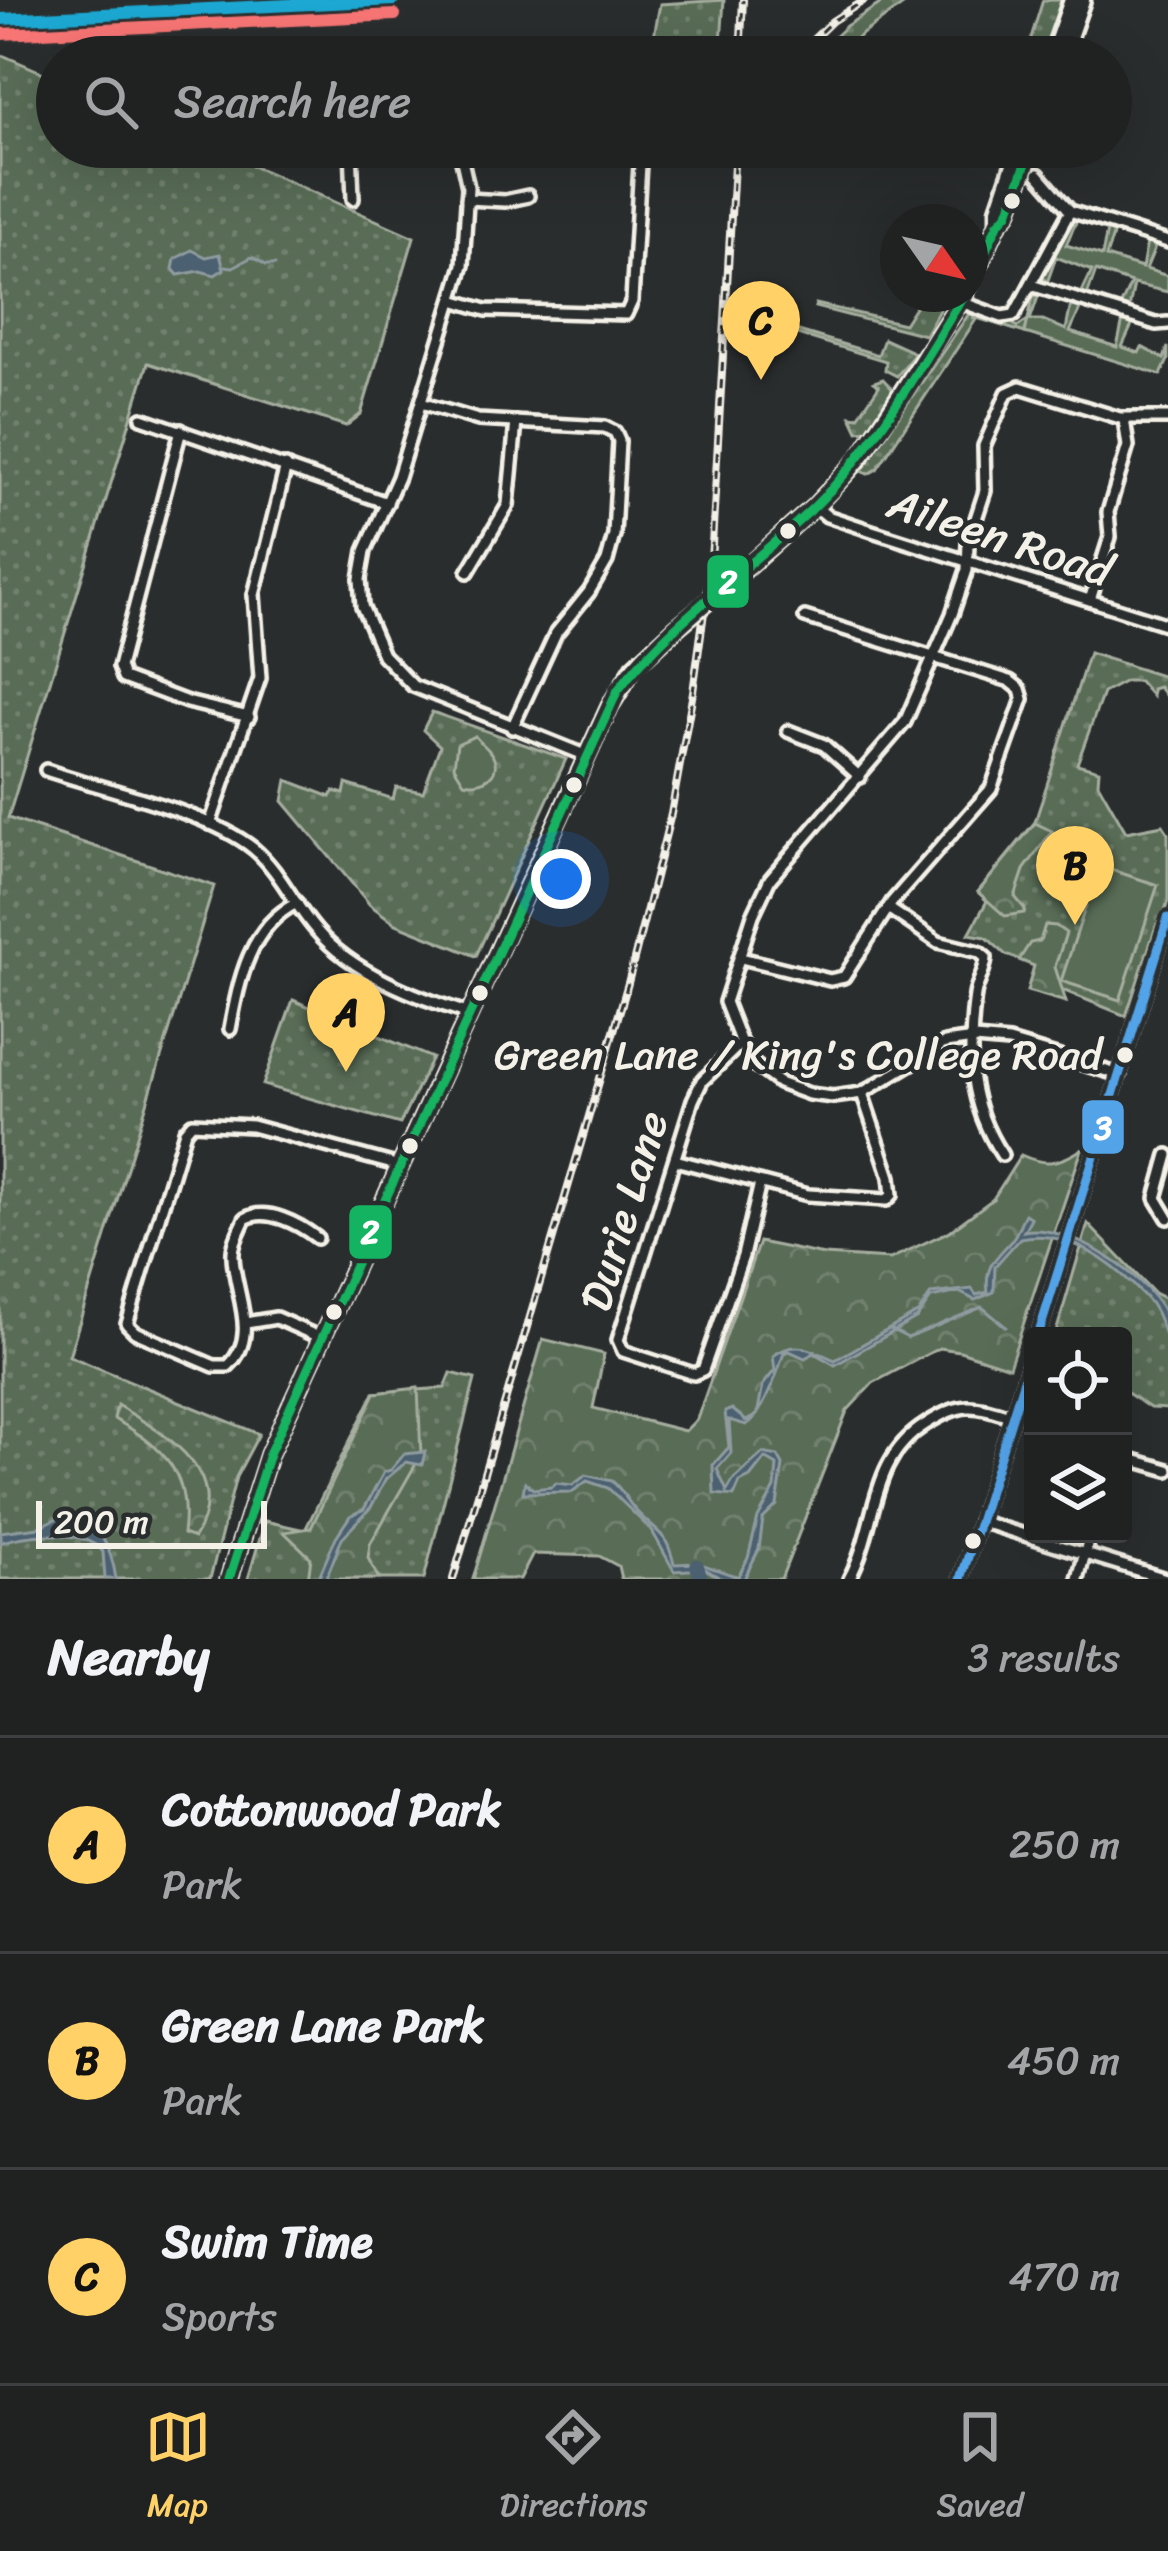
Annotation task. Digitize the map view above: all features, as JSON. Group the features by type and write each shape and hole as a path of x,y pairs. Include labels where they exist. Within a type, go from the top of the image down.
{"main road":[{"path":"1058,36 1071,0"},
{"path":"1070,36 1083,0"},
{"path":"998,224 998,209 1012,168"},
{"path":"988,245 1008,213 1024,168"},
{"path":"229,1579 262,1469 626,677 815,506 859,460 954,312"}],"street":[{"path":"351,168 353,199"},
{"path":"465,168 463,265 387,503 368,540 360,579 362,606 374,641 393,668 421,691 586,756"},
{"path":"452,300 486,310 626,314 632,301 639,168"},
{"path":"1038,174 1070,211 1168,242"},
{"path":"467,199 505,201 528,196"},
{"path":"988,309 1007,318 1018,311 1070,211"},
{"path":"1031,285 1156,325 1168,323"},
{"path":"1120,1075 1009,1042 974,1039 945,1043 862,1094 821,1096 779,1083 754,1065 725,1002 770,879 905,722 952,614 986,487 984,446 1011,389 1022,387 1124,418 1168,418"},
{"path":"421,403 474,419 605,427 615,432 620,446 614,535 607,561 556,633 512,728"},
{"path":"142,418 387,503"},
{"path":"1090,600 1110,537 1108,512 1128,446 1124,418"},
{"path":"467,572 508,505 516,422"},
{"path":"181,430 119,668 123,678 156,692 249,718"},
{"path":"210,824 249,718 261,664 254,595 286,466"},
{"name":"Aileen Road","path":"815,506 827,515 1168,626"},
{"path":"741,958 838,980 848,971 888,908 991,789 1022,702 1022,692 1013,682 806,617"},
{"path":"788,731 824,745 860,777"},
{"path":"46,770 210,824 253,849 328,943 353,962 470,1014"},
{"path":"230,1029 256,939 270,921 297,903"},
{"path":"888,908 938,942 986,958 975,991 971,1081 978,1112 1002,1155"},
{"path":"1041,1327 1168,918"},
{"name":"Durie Lane","path":"741,1043 702,1082 618,1340 623,1351 694,1374 703,1370 736,1275 760,1183"},
{"path":"675,1160 808,1195 887,1200 892,1195 890,1177 862,1094"},
{"path":"317,1238 298,1225 262,1214 244,1219 232,1254 246,1323 236,1359 221,1367 135,1333 127,1322 186,1127 198,1121 252,1126 400,1166"},
{"path":"1168,1155 1156,1198 1168,1218"},
{"path":"246,1323 272,1317 321,1338"},
{"path":"962,1579 1024,1381"},
{"path":"849,1579 891,1455 907,1436 964,1405 1013,1417"},
{"path":"1132,1460 1168,1470"},
{"path":"979,1521 1166,1579"},
{"path":"1078,1579 1087,1543"}],"green space":[{"path":"724,0 721,36 654,36 660,4"},
{"path":"886,0 910,0 859,36 835,36"},
{"path":"1043,0 1066,0 1052,36 1032,36"},
{"path":"0,54 36,70 36,168 258,168 414,237 361,414 346,426 148,363 8,818 214,886 69,1356 259,1434 236,1477 210,1579 0,1579"},
{"path":"1071,220 1077,220 1066,245 1102,256 1107,230 1114,232 1106,257 1142,268 1147,242 1156,245 1146,269 1168,276 1168,292 1134,284 1129,309 1120,307 1131,283 1096,271 1087,296 1081,294 1092,271 1056,257 1047,283 1043,277"},
{"path":"1039,294 1030,320 1066,330 1071,304 1081,307 1070,332 1117,347 1123,320 1133,323 1122,347 1139,353 1142,347 1164,359 1168,347 1161,375 1025,333 1033,297"},
{"path":"816,304 904,324 912,312 938,312 925,335 815,307"},
{"path":"975,313 973,319 977,314 1017,327 1028,320 1025,333 977,318 877,469 868,474 861,471 968,315"},
{"path":"777,328 878,355 884,339 915,353 897,376 885,370 886,361"},
{"path":"883,379 894,391 868,430 858,431 851,416 858,417 879,386 874,382"},
{"path":"1089,653 1168,678 1168,699 1159,687 1152,689 1152,696 1139,681 1126,681 1103,693 1077,764 1099,770 1098,783 1126,832 1163,825 1168,833 1168,901 1131,1018 1157,923 1126,1016 1050,985 1042,968 1006,955 986,937 969,934 987,901 978,892 1035,822"},
{"path":"432,712 566,759 476,956 396,924 370,905 283,801 287,780 331,797 334,791 344,794 346,784 393,799 396,787 423,792 440,746 423,730"},
{"path":"475,736 490,752 494,772 484,780 464,782 454,766 457,744"},
{"path":"1035,823 1052,831 1024,870 1015,897 1024,913 1005,916 978,892"},
{"path":"1099,866 1158,885 1120,1000 1061,981"},
{"path":"1045,925 1066,933 1055,967 1066,1002 1027,991 1034,966 1019,960 1030,943 1040,941"},
{"path":"293,1000 432,1058 400,1124 263,1085"},
{"path":"1082,1149 1009,1367 939,1348 873,1383 847,1411 781,1579 621,1579 618,1566 599,1556 533,1554 520,1579 473,1579 543,1339 604,1354 593,1408 685,1431 697,1419 759,1242 824,1255 890,1259 950,1231 993,1199 1021,1155 1052,1162"},
{"path":"1088,1224 1154,1293 1168,1300 1168,1409 1150,1408 1132,1396 1132,1327 1058,1327"},
{"path":"451,1373 475,1379 424,1579 248,1579 265,1521 305,1530 374,1393 445,1388"},
{"path":"418,1388 421,1455 370,1544 368,1558 379,1579 308,1579 311,1558 284,1532 311,1528 375,1393"},
{"path":"117,1405 173,1443 200,1475 206,1494 204,1515 194,1538 183,1534 183,1495 171,1464 147,1440 114,1419"}],"water":[{"path":"192,250 206,257 220,254 224,269 215,275 200,271 178,275 173,269 175,259"},
{"path":"1025,1214 1031,1218 1024,1231 1063,1235 1129,1272 1161,1306 1168,1323 1168,1342 1150,1303 1090,1252 1056,1239 1020,1238 995,1266 994,1292 975,1300 959,1292 931,1298 917,1318 835,1365 814,1353 805,1358 784,1353 757,1414 763,1385 775,1370 773,1356 782,1351 805,1348 835,1360 919,1312 931,1294 972,1289 976,1295 988,1292 990,1269"},
{"path":"732,1409 746,1421 756,1416 746,1425 729,1420 731,1453 717,1469 727,1491 763,1453 778,1456 783,1465 777,1505 763,1519 759,1549 744,1579 722,1579 705,1569 674,1571 652,1531 608,1488 587,1481 572,1492 523,1493 525,1482 533,1489 556,1483 573,1485 586,1475 612,1481 665,1539 674,1564 698,1563 738,1577 758,1518 775,1488 777,1465 765,1458 740,1482 734,1496 714,1494 713,1465 729,1447 725,1412"},
{"path":"425,1452 422,1465 406,1462 386,1479 371,1507 342,1538 326,1579 318,1579 336,1537 350,1516 364,1509 384,1472 404,1454"},
{"path":"66,1514 87,1522 102,1537 116,1579 105,1579 103,1552 83,1539 39,1535 0,1543 0,1532 39,1527"}],"waterway":[{"path":"225,266 252,257 275,265"},
{"path":"890,1329 908,1338 982,1307 1006,1327"},
{"path":"697,1566 701,1579"}],"railway":[{"path":"741,36 743,0"},
{"path":"817,36 865,0"},
{"path":"453,1579 628,983 671,814 711,562 734,168"}],"transit line":[{"path":"0,19 394,0"},
{"path":"1,34 395,15"},
{"name":"2","path":"988,245 1008,213 1024,168"},
{"name":"2","path":"229,1579 269,1454 618,690 663,640 837,483 896,404 954,312"},
{"name":"3","path":"1041,1327 1168,918"},
{"name":"3","path":"961,1579 1024,1380"}],"place":[{"name":"Swim Time","path":"761,380"},
{"name":"Green Lane Park","path":"1075,925"},
{"name":"Green Lane / King's College Road","path":"1125,1055"},
{"name":"Cottonwood Park","path":"346,1072"}]}
